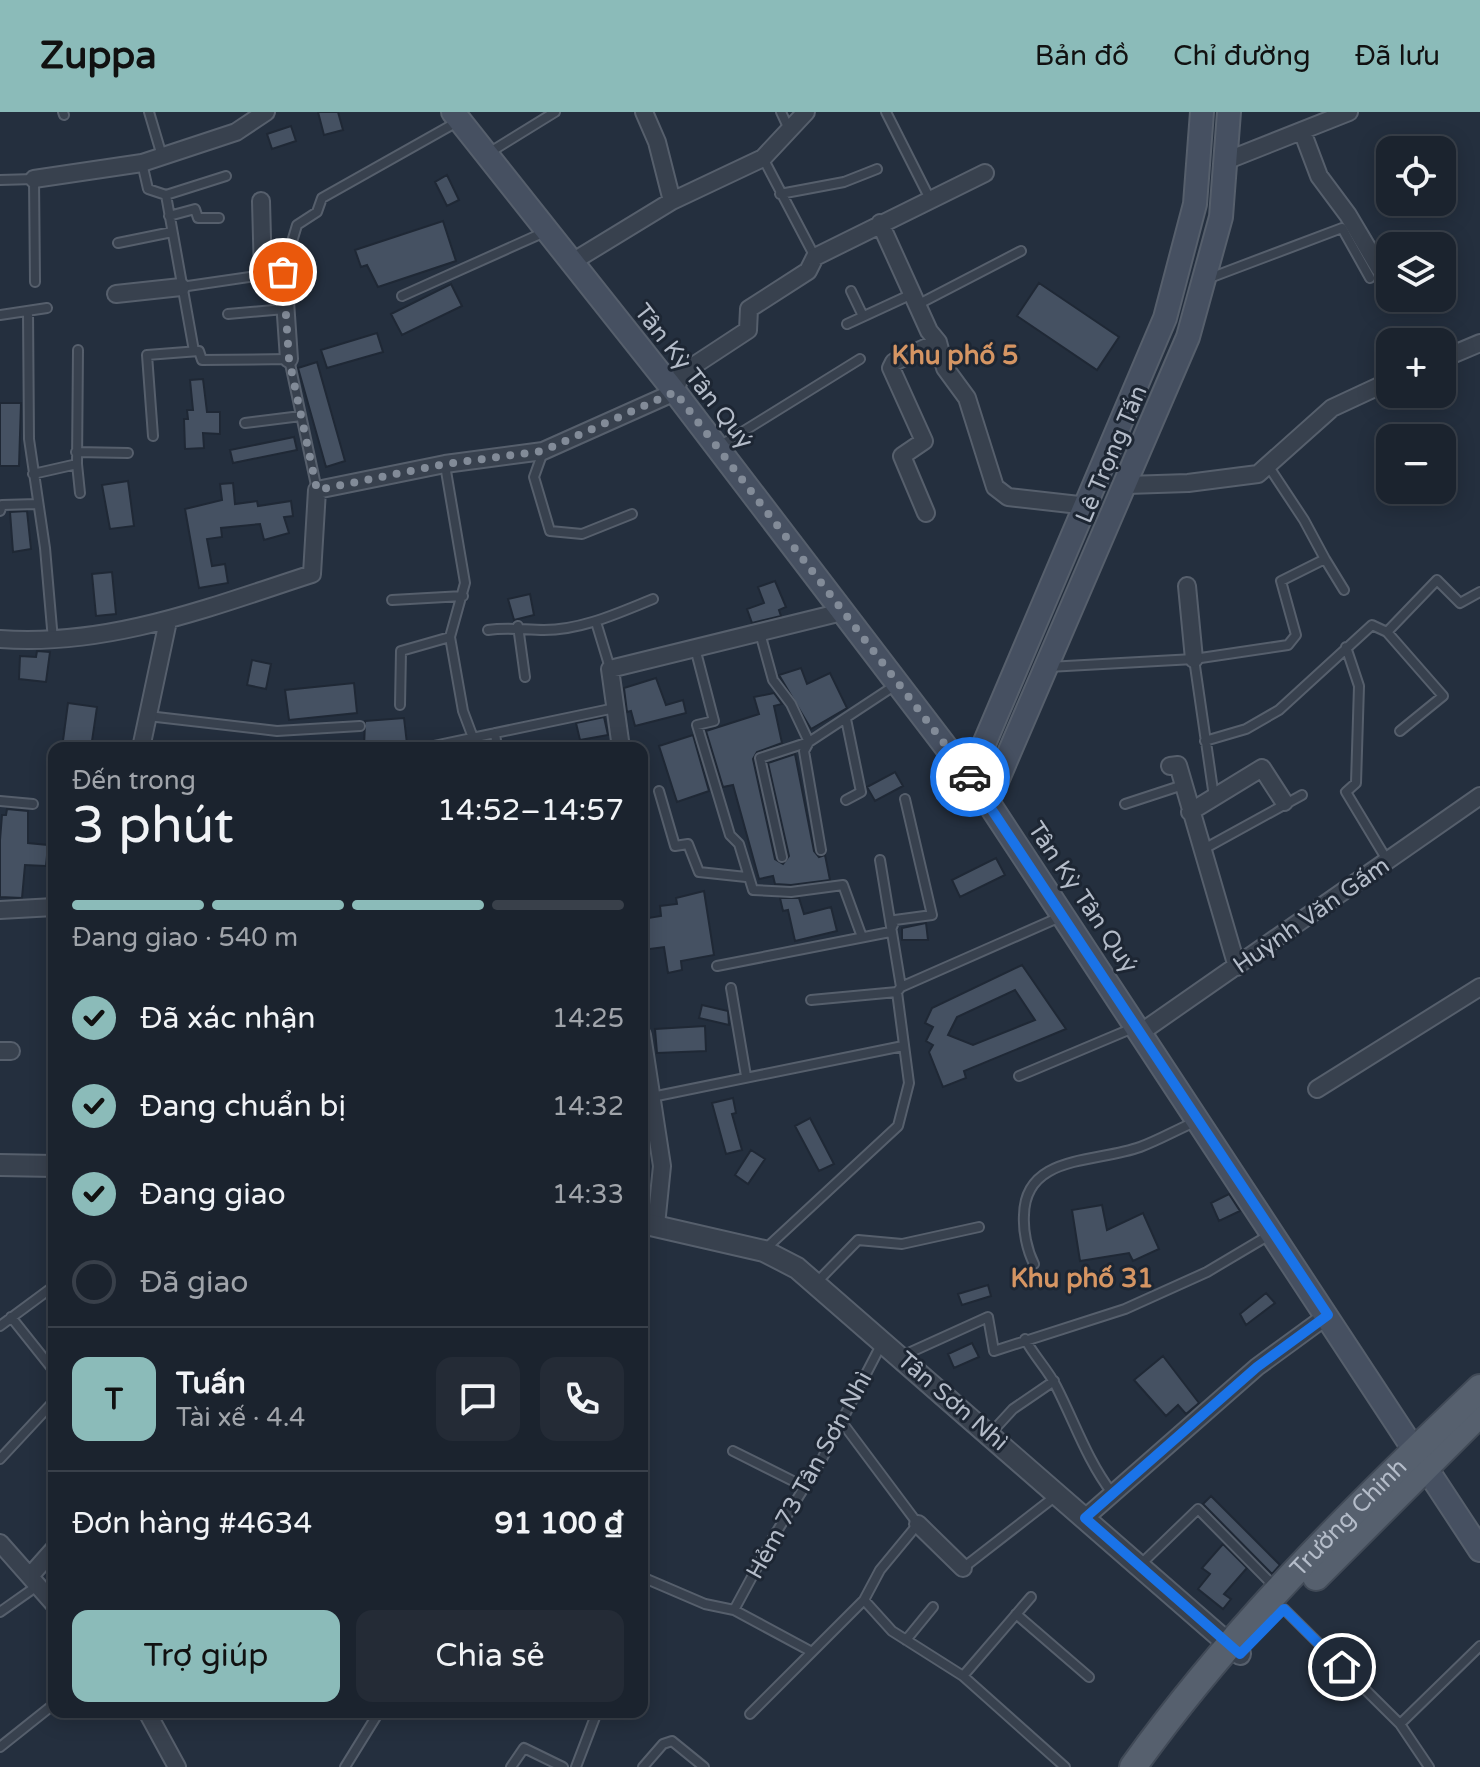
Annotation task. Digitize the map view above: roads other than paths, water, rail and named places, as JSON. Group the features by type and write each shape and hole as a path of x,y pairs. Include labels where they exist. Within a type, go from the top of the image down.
{"main road":[{"name":"Lê Trọng Tấn","path":"970,777 1152,355 1177,282 1195,204 1202,112"},
{"name":"Lê Trọng Tấn","path":"988,802 1127,485 1188,337 1221,217 1228,160 1229,112"},
{"name":"Tân Kỳ Tân Quý","path":"456,116 675,392 988,802 1480,1550"},
{"name":"Trường Chinh","path":"1133,1767 1234,1649 1420,1458 1480,1388"},
{"name":"Trường Chinh","path":"1420,1458 1480,1413"},
{"name":"Trường Chinh","path":"1155,1767 1234,1649"}],"street":[{"path":"34,179 142,163 236,132 266,112"},
{"path":"644,112 657,142 672,201"},
{"path":"572,262 672,201 763,158 784,120 806,112"},
{"path":"1228,160 1349,112"},
{"path":"1302,131 1319,176 1348,215 1375,274"},
{"path":"0,639 54,641 168,621 312,574 317,490 445,464 543,451 675,392 681,374 748,330 749,309 808,271 815,257 985,173"},
{"path":"261,201 263,275"},
{"path":"880,223 938,342 945,368 967,398 995,487 1008,497 1088,506"},
{"path":"283,272 289,359"},
{"path":"116,294 181,287"},
{"path":"926,513 902,456 924,441 891,368 894,362 938,342"},
{"path":"1456,353 1480,343"},
{"path":"1127,485 1249,476 1269,467 1324,414 1376,388"},
{"path":"1187,586 1194,659"},
{"path":"620,742 610,669 842,612"},
{"path":"142,742 168,621"},
{"path":"1170,766 1178,765 1237,967"},
{"path":"1190,812 1262,768 1284,802"},
{"name":"Huỳnh Văn Gấm","path":"1139,1030 1237,967 1480,796"},
{"path":"0,910 48,907"},
{"path":"1317,1089 1480,987"},
{"path":"648,1077 662,1166 649,1224"},
{"path":"0,1165 48,1166"},
{"name":"Tân Sơn Nhì","path":"649,1224 764,1251 797,1268 902,1356 1234,1649"},
{"path":"1085,1518 1257,1367 1328,1315"},
{"path":"918,1524 963,1568"},
{"path":"0,1543 48,1597"},
{"path":"34,1581 48,1559"},
{"path":"150,1718 177,1767"}],"lane":[{"path":"149,112 162,156"},
{"path":"487,155 555,112"},
{"path":"886,112 930,199"},
{"path":"181,287 283,272 297,225 317,212 322,198 456,116"},
{"path":"763,158 815,257"},
{"path":"142,163 148,189 166,195 226,176"},
{"path":"780,194 844,182 877,169"},
{"path":"0,180 34,179 35,282"},
{"path":"166,195 194,351"},
{"path":"169,216 195,209 198,218 219,218"},
{"path":"1206,280 1342,228 1375,274"},
{"path":"402,296 548,231"},
{"path":"118,243 172,232"},
{"path":"847,324 915,300 1021,251"},
{"path":"851,291 863,316"},
{"path":"0,315 47,308"},
{"path":"228,314 286,309"},
{"path":"28,311 29,439 54,641"},
{"path":"78,350 76,452 80,493"},
{"path":"153,436 147,355 199,351 202,360 289,359 317,490"},
{"path":"717,448 860,359"},
{"path":"245,423 301,416"},
{"path":"543,451 534,477 550,531 582,534 632,514"},
{"path":"76,452 128,453"},
{"path":"33,474 77,464"},
{"path":"445,464 465,583 450,637 463,711 472,735"},
{"path":"1269,467 1344,590"},
{"path":"0,511 2,505 37,504"},
{"path":"1048,667 1194,659 1288,645 1296,635 1281,585 1283,577 1325,559"},
{"path":"1387,632 1437,580 1460,603 1480,592"},
{"path":"392,600 463,596"},
{"path":"488,630 518,626 545,630 596,622 653,599"},
{"path":"596,622 610,669"},
{"path":"1205,741 1246,729 1279,710 1372,625 1387,632 1443,696 1400,731"},
{"path":"518,626 525,677"},
{"path":"760,632 773,680 791,704 809,742"},
{"path":"400,705 401,651 450,637"},
{"path":"1346,647 1359,686 1356,783 1346,792 1388,862"},
{"path":"695,648 714,721 697,725 730,835 739,844 746,877 753,890 791,892 843,885 862,937"},
{"path":"1194,659 1214,797"},
{"path":"782,857 760,758 809,742 897,683"},
{"path":"446,742 616,708"},
{"path":"147,715 277,731 360,726"},
{"path":"846,719 861,792 846,800"},
{"path":"495,733 496,742"},
{"path":"809,742 804,751 821,850"},
{"path":"1125,804 1183,785"},
{"path":"659,791 675,846 688,844 699,872 746,877"},
{"path":"1202,850 1284,802 1302,795"},
{"path":"890,932 895,920 932,915 905,799"},
{"path":"0,801 33,804"},
{"path":"764,1251 898,1126 909,1083 880,860"},
{"path":"811,1000 899,990 1065,915"},
{"path":"717,966 890,932"},
{"path":"731,988 746,1076"},
{"path":"1019,1076 1139,1030"},
{"path":"651,1098 903,1046"},
{"path":"1034,1264 1023,1220 1024,1196 1035,1178 1061,1166 1141,1147 1197,1120"},
{"path":"815,1284 858,1240 902,1244 979,1227"},
{"path":"902,1356 988,1317 994,1351 1125,1309 1207,1272 1272,1233"},
{"path":"0,1326 48,1290"},
{"path":"11,1317 48,1363"},
{"path":"1025,1339 1038,1363 1054,1381 1093,1468 1112,1493"},
{"name":"Hẻm 73 Tân Sơn Nhì","path":"734,1610 805,1487 883,1341"},
{"path":"990,1434 1013,1409 1054,1381"},
{"path":"0,1459 48,1407"},
{"path":"750,1714 864,1600 880,1570 918,1524 841,1421"},
{"path":"733,1451 805,1487"},
{"path":"963,1568 1058,1494"},
{"path":"1138,1566 1198,1509 1400,1724 1429,1767"},
{"path":"648,1580 705,1604 734,1610 812,1652"},
{"path":"0,1612 34,1581"},
{"path":"963,1676 1031,1597"},
{"path":"864,1600 892,1631 963,1676 1065,1767"},
{"path":"906,1640 933,1607"},
{"path":"1016,1614 1089,1677"},
{"path":"1400,1724 1480,1646"},
{"path":"0,1747 48,1709"},
{"path":"345,1767 375,1718"},
{"path":"576,1767 595,1718"},
{"path":"643,1767 663,1744 672,1741 704,1767"},
{"path":"511,1767 524,1748 563,1767"}],"district":[{"name":"Khu phố 5","path":"955,355"},
{"name":"Khu phố 31","path":"1082,1278"}]}
